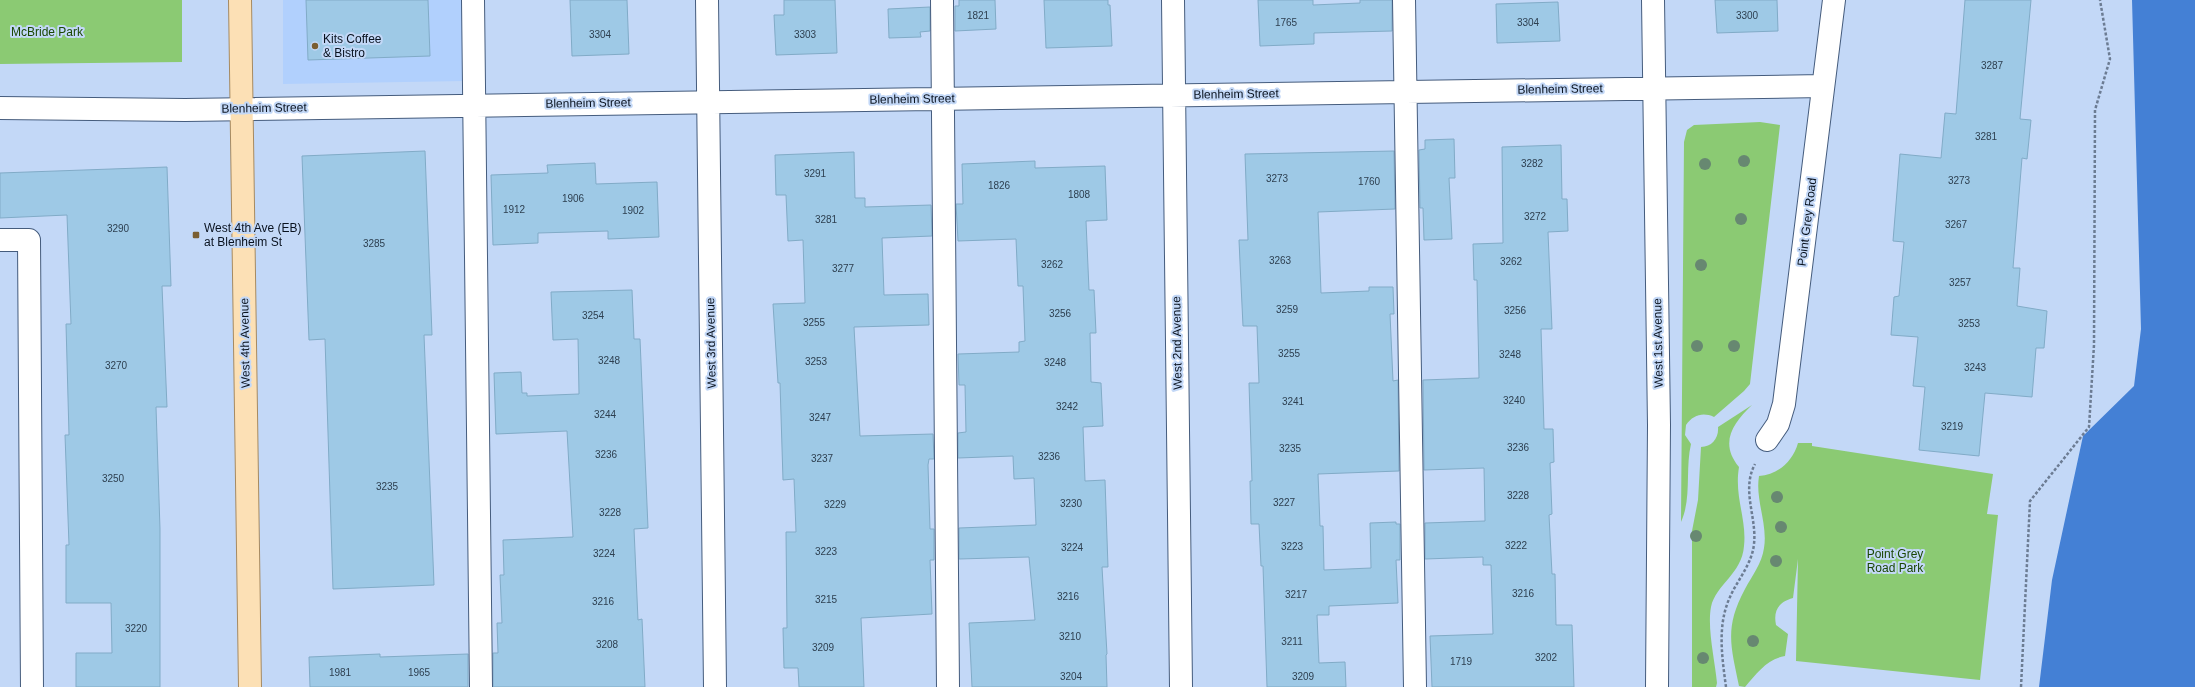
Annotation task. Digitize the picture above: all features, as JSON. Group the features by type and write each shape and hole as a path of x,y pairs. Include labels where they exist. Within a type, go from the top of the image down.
{"main road":[{"name":"West 4th Avenue","path":"240,0 240,108 250,687"}],"street":[{"path":"473,0 481,687"},
{"name":"West 3rd Avenue","path":"707,0 715,687"},
{"path":"942,0 948,687"},
{"name":"West 2nd Avenue","path":"1173,0 1181,687"},
{"path":"1404,0 1415,687"},
{"name":"West 1st Avenue","path":"1653,0 1659,425 1657,687"},
{"name":"Point Grey Road","path":"1767,440 1778,424 1784,404 1834,0"},
{"name":"Blenheim Street","path":"0,108 185,110 1823,86"},
{"path":"0,240 29,240 32,687"}],"path":[{"path":"2021,687 2030,500 2089,427 2094,344 2095,110 2110,59 2100,0"},
{"path":"1726,687 1722,640 1724,613 1730,597 1753,553 1755,536 1749,479 1750,473 1767,440"}],"shaded area":[{"path":"283,0 464,0 465,81 283,84"}],"green space":[{"name":"McBride Park","path":"0,0 182,0 182,62 0,64"},
{"path":"1760,122 1780,125 1750,384 1714,417 1710,415 1698,415 1686,425 1685,435 1691,444 1688,463 1686,503 1681,522 1684,142 1687,130 1694,125"},
{"path":"1752,405 1734,426 1729,442 1733,458 1739,467 1738,488 1744,526 1744,546 1739,564 1718,592 1711,607 1710,625 1717,683 1716,687 1692,687 1692,531 1698,500 1701,447 1705,447 1714,441 1717,435 1718,427"},
{"name":"Point Grey Road Park","path":"1798,443 1812,443 1812,446 1993,474 1987,514 1998,515 1980,680 1796,661 1798,559 1793,598 1781,604 1775,615 1776,625 1788,634 1785,656 1768,663 1745,687 1739,686 1732,648 1732,626 1738,603 1763,554 1765,539 1758,485 1759,476 1772,473 1784,466 1796,450"}],"water":[{"path":"2132,0 2195,0 2195,687 2039,687 2052,580 2083,436 2134,386 2141,329"}],"building":[{"path":"306,0 428,0 430,56 308,60"},
{"path":"570,0 627,0 629,54 572,56"},
{"path":"784,0 835,0 837,53 776,55 774,15 784,15"},
{"path":"959,0 995,0 996,29 955,31 955,6 959,6"},
{"path":"1044,0 1108,0 1108,5 1110,5 1112,46 1046,48"},
{"path":"1258,0 1313,0 1313,5 1360,3 1360,0 1392,0 1392,31 1314,33 1314,44 1260,46"},
{"path":"1715,0 1777,0 1778,31 1717,33"},
{"path":"1965,0 2031,0 2020,119 2031,120 2027,159 2022,158 2013,268 2020,268 2017,306 2047,311 2044,348 2036,348 2032,397 1985,393 1979,456 1919,450 1925,387 1913,386 1918,337 1891,335 1894,297 1899,296 1904,242 1893,241 1900,154 1941,158 1945,113 1956,114"},
{"path":"1558,2 1560,41 1497,43 1496,4"},
{"path":"930,7 930,31 920,32 921,37 889,38 888,9"},
{"path":"1454,139 1455,178 1449,178 1452,239 1424,240 1423,208 1420,208 1419,150 1425,149 1425,140"},
{"path":"1561,145 1562,199 1567,199 1568,231 1548,232 1552,329 1541,329 1544,429 1553,429 1554,462 1550,463 1552,514 1549,515 1552,574 1555,574 1556,625 1572,625 1574,687 1432,687 1430,636 1493,634 1491,565 1483,565 1483,557 1425,559 1425,523 1485,521 1484,468 1424,470 1423,380 1479,378 1477,280 1474,280 1473,244 1503,243 1502,147"},
{"path":"425,151 432,335 424,335 434,585 333,589 325,339 309,340 302,156"},
{"path":"1394,151 1395,209 1318,212 1321,293 1369,291 1369,287 1393,287 1394,314 1390,314 1393,381 1398,380 1399,471 1318,474 1320,526 1323,526 1324,570 1371,568 1370,523 1396,522 1396,524 1400,524 1400,560 1396,560 1398,603 1329,606 1329,615 1317,615 1319,663 1345,662 1346,687 1267,687 1263,566 1261,566 1259,524 1251,524 1250,481 1252,481 1249,383 1259,383 1257,326 1243,326 1239,240 1248,240 1245,154"},
{"path":"854,152 855,198 865,198 865,207 931,205 932,236 882,238 884,295 928,294 929,325 854,327 860,436 933,434 934,459 929,459 928,465 930,529 934,529 934,560 930,560 932,614 861,618 864,687 799,687 798,668 784,668 783,628 787,628 786,532 796,532 794,479 783,480 780,383 778,383 773,304 805,303 803,240 788,241 786,195 776,195 775,155"},
{"path":"1035,161 1035,168 1105,166 1107,220 1086,221 1089,290 1094,290 1096,333 1090,333 1091,382 1101,383 1103,426 1083,427 1085,481 1105,480 1108,567 1102,567 1107,654 1107,687 972,687 969,623 1035,620 1029,557 959,559 959,528 1036,525 1034,478 1014,479 1013,456 958,458 958,433 966,432 965,385 959,385 958,354 1019,352 1019,342 1025,341 1023,286 1018,286 1016,239 958,241 956,204 963,204 962,164"},
{"path":"595,163 596,184 657,182 659,237 608,239 608,231 538,233 538,243 493,245 491,175 548,173 547,165"},
{"path":"167,167 171,286 162,286 167,407 156,407 160,529 160,687 76,687 76,653 112,653 111,603 66,603 66,545 69,545 65,435 69,435 66,324 71,324 67,215 0,218 0,173"},
{"path":"632,290 634,339 640,339 648,528 634,529 638,620 642,619 645,687 493,687 493,653 498,653 497,623 502,623 500,575 504,575 503,540 573,537 567,431 496,434 494,373 521,372 522,393 527,393 527,396 579,394 578,339 553,340 551,292"},
{"path":"380,654 380,657 468,654 468,687 310,687 309,657"}],"place":[{"name":"Kits Coffee & Bistro","path":"315,46"},
{"name":"West 4th Ave (EB) at Blenheim St","path":"196,235"}]}
